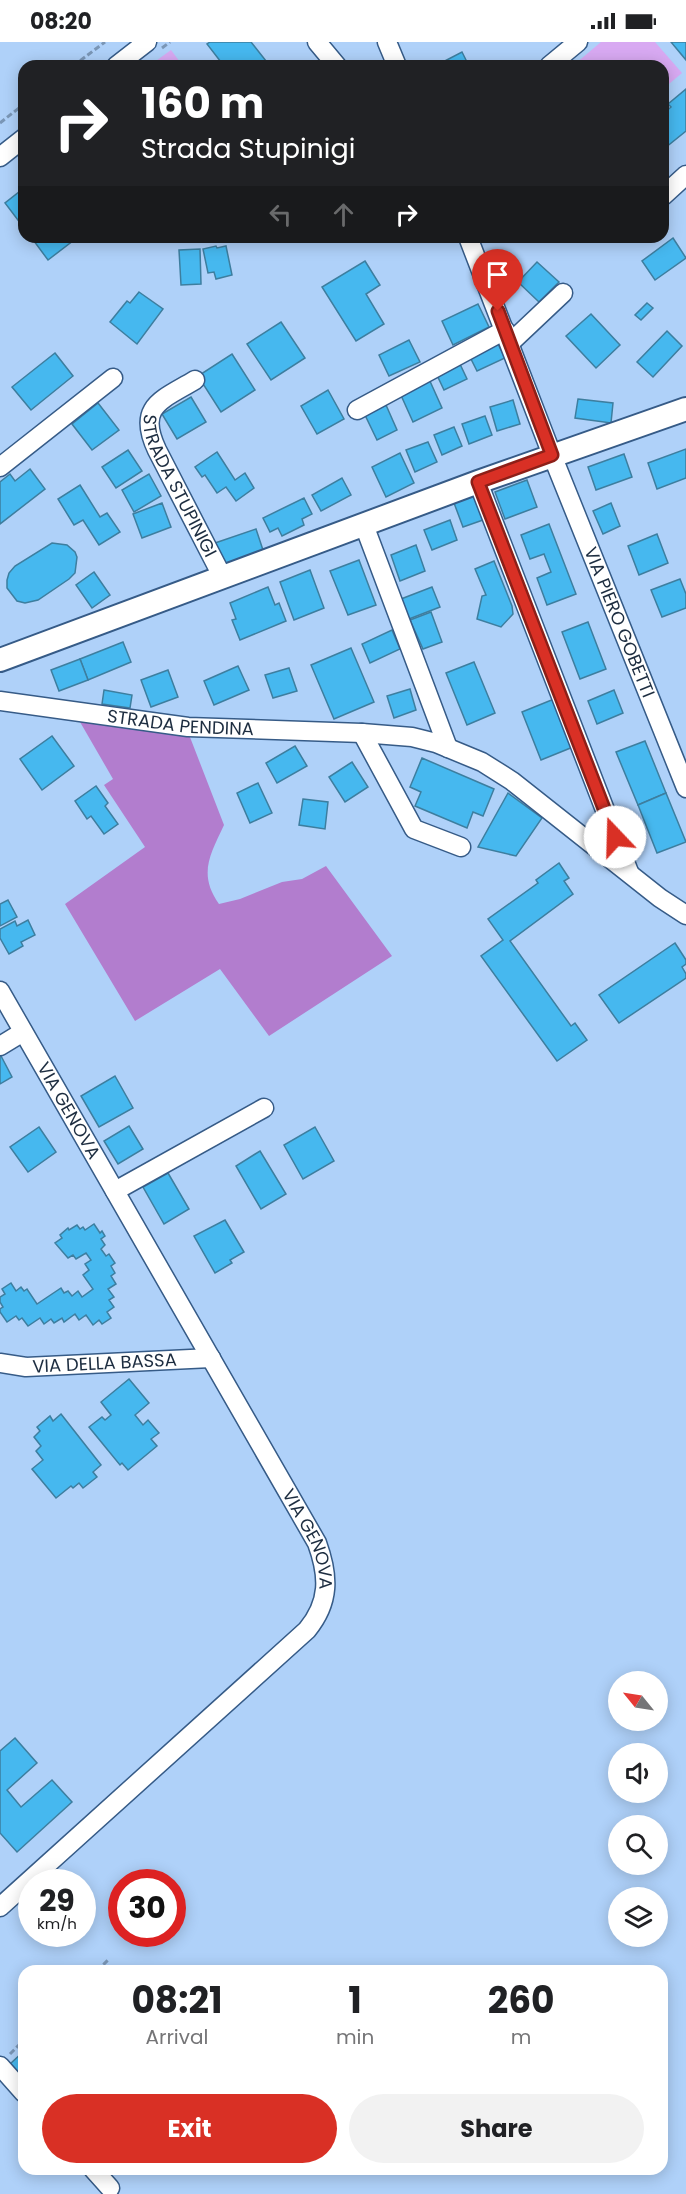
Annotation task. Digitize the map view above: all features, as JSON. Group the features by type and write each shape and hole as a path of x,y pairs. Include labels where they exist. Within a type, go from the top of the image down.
{"street":[{"path":"124,60 147,42"},
{"path":"317,42 332,60"},
{"path":"387,42 394,60"},
{"path":"556,60 578,42"},
{"path":"0,157 18,143"},
{"path":"669,191 686,175"},
{"name":"VIA PIERO GOBETTI","path":"470,243 552,455 686,788"},
{"path":"357,410 507,337 563,293"},
{"path":"0,467 113,378"},
{"name":"STRADA STUPINIGI","path":"195,380 157,404 149,417 148,428 222,576"},
{"name":"STRADA STUPINIGI","path":"0,660 478,482 686,409"},
{"path":"478,482 630,874"},
{"path":"364,525 447,748"},
{"name":"STRADA PENDINA","path":"0,701 188,727 362,733 412,737 436,743 482,762 512,781 682,912"},
{"path":"362,733 414,829 461,847"},
{"name":"VIA GENOVA","path":"0,991 317,1543 326,1573 324,1599 317,1618 302,1636 0,1907"},
{"path":"0,1046 23,1032"},
{"path":"115,1191 264,1108"},
{"name":"VIA DELLA BASSA","path":"0,1363 26,1367 211,1358"},
{"path":"4,2061 18,2083"},
{"path":"98,2175 110,2188"}],"path":[{"path":"81,60 105,42"},
{"path":"0,123 18,109"},
{"path":"103,1965 108,1960"},
{"path":"4,2061 18,2046"}],"shaded area":[{"path":"601,42 655,42 682,73 669,84 669,60 580,60"},
{"path":"171,50 178,60 157,60"},
{"path":"76,715 188,732 224,825 208,864 209,883 219,904 240,899 282,882 302,879 326,866 392,956 269,1036 220,969 135,1021 65,904 145,847 104,785 113,779"}],"building":[{"path":"210,42 251,42 265,60 219,60 207,44"},
{"path":"671,42 686,42 686,60"},
{"path":"462,52 466,60 447,60"},
{"path":"686,89 686,131 669,145 669,109 671,107 669,103"},
{"path":"18,193 18,220 5,203"},
{"path":"673,238 686,258 655,280 642,261"},
{"path":"35,243 70,243 48,260"},
{"path":"216,246 217,248 226,246 232,275 216,279 214,272 208,273 203,249"},
{"path":"200,249 201,284 181,285 179,250"},
{"path":"365,261 380,285 366,294 384,324 356,341 322,287"},
{"path":"537,262 559,282 539,302 518,282"},
{"path":"139,292 163,309 137,344 110,322 127,301 130,303"},
{"path":"647,303 653,308 641,320 635,315"},
{"path":"478,304 489,327 453,345 442,321"},
{"path":"591,314 620,345 596,368 566,336"},
{"path":"281,322 305,358 271,380 247,344"},
{"path":"667,331 682,346 653,377 637,362"},
{"path":"409,340 420,362 389,376 379,355"},
{"path":"497,342 505,358 477,371 469,355"},
{"path":"55,353 73,376 31,410 12,387"},
{"path":"232,354 255,390 221,412 198,376"},
{"path":"459,362 467,379 444,390 436,373"},
{"path":"429,379 442,408 413,422 400,393"},
{"path":"328,390 344,419 317,434 301,406"},
{"path":"191,397 206,422 177,439 162,414"},
{"path":"578,399 613,403 611,423 575,418"},
{"path":"513,400 520,424 497,431 490,407"},
{"path":"98,403 119,430 92,450 72,424"},
{"path":"386,405 397,430 377,440 365,415"},
{"path":"485,416 492,435 469,444 462,424"},
{"path":"454,427 462,446 442,455 434,435"},
{"path":"428,442 437,462 415,472 406,450"},
{"path":"686,449 686,478 657,489 648,463"},
{"path":"128,450 142,471 116,488 102,467"},
{"path":"217,452 235,480 245,473 254,488 236,501 226,487 217,493 205,475 202,477 195,467"},
{"path":"400,453 414,483 386,497 372,467"},
{"path":"624,454 632,477 596,490 588,467"},
{"path":"30,469 45,489 0,524 0,482 10,474 15,481"},
{"path":"149,474 161,496 134,512 122,490"},
{"path":"342,478 351,495 321,511 312,495"},
{"path":"527,480 537,507 505,519 495,492"},
{"path":"80,485 100,517 107,513 120,532 99,545 83,520 74,525 58,499"},
{"path":"474,496 483,520 463,527 454,503"},
{"path":"304,498 312,514 302,519 304,525 282,536 278,528 270,532 263,518"},
{"path":"162,503 171,527 142,538 133,514"},
{"path":"611,503 620,526 603,534 593,511"},
{"path":"450,520 457,540 432,550 424,530"},
{"path":"549,524 576,594 547,605 537,578 551,572 544,554 530,559 521,535"},
{"path":"256,529 264,553 224,567 215,543"},
{"path":"657,534 668,563 639,575 628,546"},
{"path":"52,543 67,545 75,552 77,557 75,573 38,600 25,603 17,601 7,588 9,573 15,566"},
{"path":"416,545 425,571 400,581 391,555"},
{"path":"359,560 376,605 348,615 330,571"},
{"path":"494,561 513,614 501,627 477,619 482,596 486,595 475,569"},
{"path":"310,570 324,608 294,620 280,582"},
{"path":"94,572 110,595 92,608 76,585"},
{"path":"680,579 686,594 686,608 662,617 651,590"},
{"path":"268,587 275,605 279,603 286,621 240,640 232,620 236,619 230,603"},
{"path":"432,587 440,607 409,619 401,599"},
{"path":"431,612 442,642 423,649 410,620"},
{"path":"588,622 606,669 580,679 562,632"},
{"path":"392,630 400,649 370,663 362,644"},
{"path":"123,642 131,662 88,680 80,659"},
{"path":"351,648 374,702 334,719 311,665"},
{"path":"80,659 88,680 59,691 51,670"},
{"path":"474,662 495,713 467,725 446,673"},
{"path":"238,666 249,690 214,705 204,681"},
{"path":"289,668 297,691 273,698 265,675"},
{"path":"168,670 178,697 151,707 141,680"},
{"path":"410,689 416,710 394,718 387,696"},
{"path":"104,690 132,695 130,708 102,704"},
{"path":"614,690 623,713 597,724 588,701"},
{"path":"554,699 573,747 541,760 522,712"},
{"path":"52,736 74,766 42,790 20,759"},
{"path":"645,741 666,793 638,805 616,752"},
{"path":"295,746 307,766 277,783 266,763"},
{"path":"422,758 494,789 483,816 473,812 467,828 415,806 421,792 410,787"},
{"path":"352,762 368,787 345,802 329,777"},
{"path":"258,783 272,813 250,823 237,793"},
{"path":"96,786 108,803 105,806 118,824 104,834 91,816 87,819 75,801"},
{"path":"508,793 542,818 516,856 478,847"},
{"path":"666,793 686,842 657,853 638,805"},
{"path":"303,799 328,802 325,829 299,825"},
{"path":"559,863 569,878 564,881 573,894 510,941 571,1026 575,1023 587,1040 557,1061 481,956 503,940 488,919 538,883 536,880"},
{"path":"8,900 17,917 0,926 0,904"},
{"path":"28,920 35,935 21,942 23,946 9,954 0,938 0,929 15,921 17,926"},
{"path":"675,943 686,960 686,964 682,967 686,978 619,1023 599,995"},
{"path":"0,1054 12,1077 0,1084"},
{"path":"115,1076 133,1108 99,1127 81,1096"},
{"path":"129,1126 143,1149 118,1164 104,1141"},
{"path":"39,1127 56,1152 28,1172 10,1147"},
{"path":"315,1127 334,1161 303,1179 284,1145"},
{"path":"260,1151 286,1194 261,1209 236,1166"},
{"path":"168,1173 189,1209 164,1224 143,1187"},
{"path":"225,1220 244,1252 230,1260 232,1263 215,1273 194,1236"},
{"path":"94,1224 105,1236 101,1239 105,1245 101,1249 106,1256 109,1254 115,1263 111,1266 115,1273 111,1276 116,1284 108,1289 114,1297 109,1300 114,1307 107,1312 111,1318 102,1324 99,1320 93,1325 86,1315 79,1320 75,1314 64,1322 62,1318 54,1323 51,1319 44,1324 40,1318 28,1326 22,1318 19,1320 16,1316 7,1322 0,1312 3,1307 0,1297 5,1294 2,1289 11,1283 16,1291 21,1287 24,1291 27,1289 37,1304 61,1288 64,1293 68,1291 72,1296 78,1291 82,1297 93,1289 83,1275 89,1270 85,1264 91,1260 86,1253 76,1259 73,1255 68,1258 55,1243 62,1238 60,1235 68,1228 69,1230 77,1225 80,1229 83,1227 85,1230"},
{"path":"129,1379 149,1403 135,1415 143,1425 148,1420 159,1433 151,1439 157,1446 128,1470 122,1463 120,1465 89,1427 102,1417 105,1420 111,1415 101,1402"},
{"path":"61,1414 101,1465 93,1472 97,1477 83,1488 79,1483 73,1488 71,1486 56,1498 32,1469 43,1460 36,1451 41,1446 34,1437 40,1431 37,1427 50,1416 53,1421"},
{"path":"15,1738 37,1763 7,1790 21,1807 52,1780 72,1802 17,1852 0,1833 0,1751"},
{"path":"18,2057 18,2073 10,2064"}],"route":[{"path":"498,311 552,455 478,482 615,837"}]}
